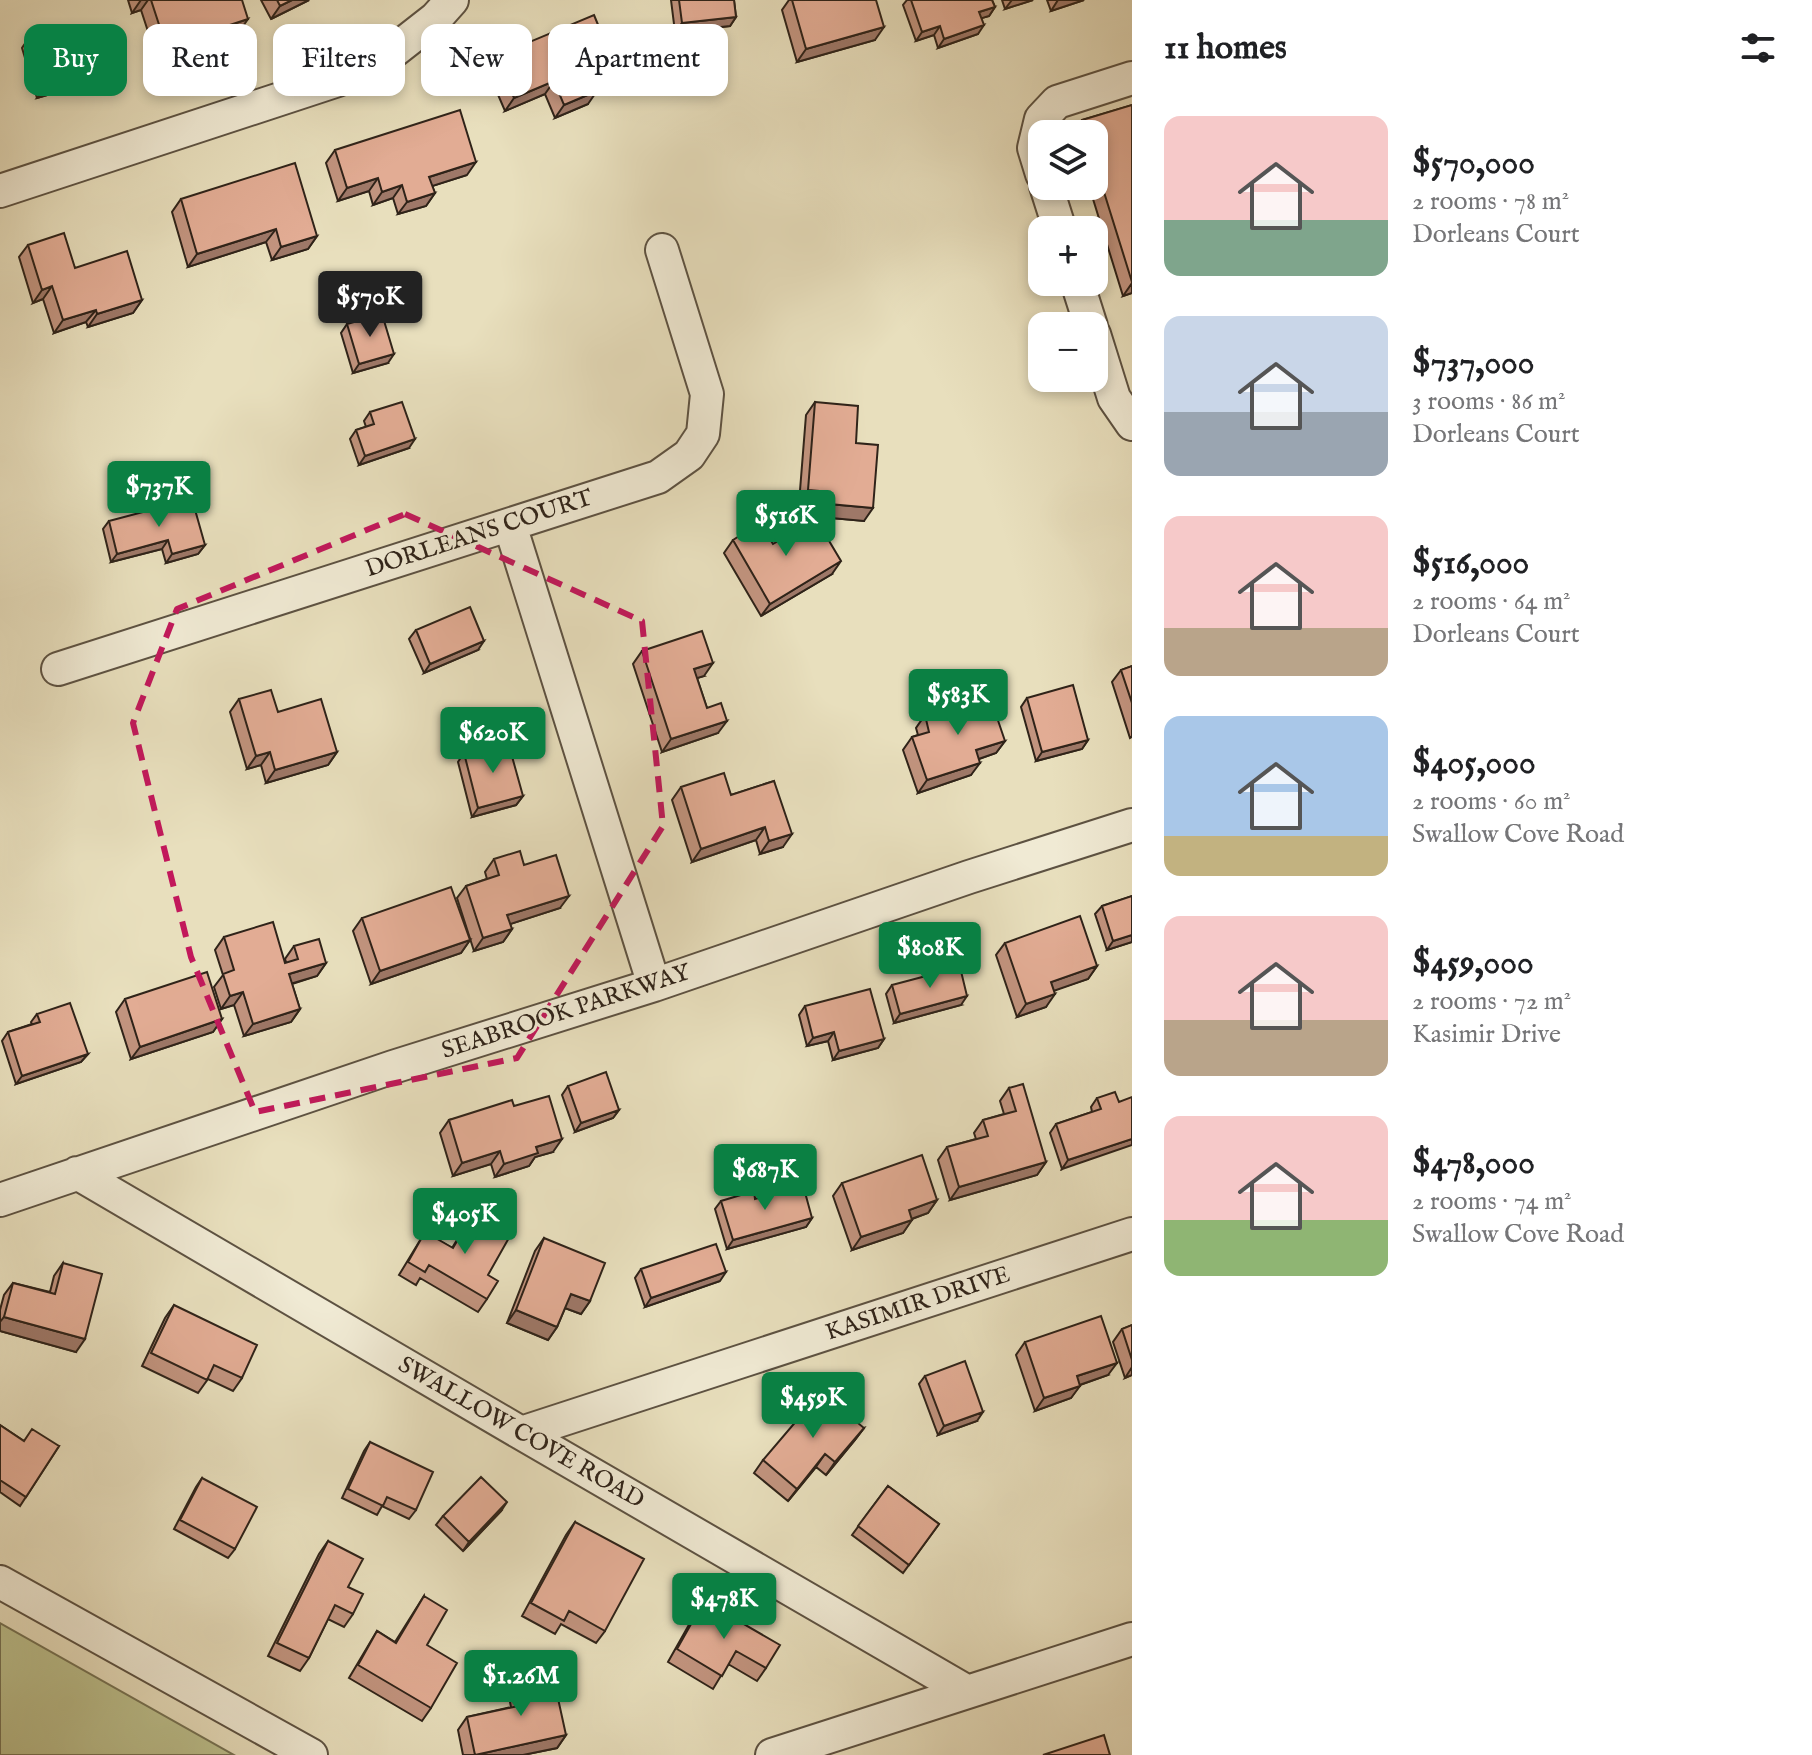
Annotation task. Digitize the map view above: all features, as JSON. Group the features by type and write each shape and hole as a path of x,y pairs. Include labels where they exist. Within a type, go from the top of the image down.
{"street":[{"path":"0,191 338,80 390,54 436,18 452,0"},
{"path":"1041,120 1057,102 1132,78"},
{"name":"DORLEANS COURT","path":"58,669 658,477 689,455 703,434 707,394 662,250"},
{"path":"1108,379 1114,398 1132,424"},
{"path":"510,525 654,985"},
{"name":"SEABROOK PARKWAY","path":"0,1200 393,1067 654,985 969,877 1132,825"},
{"name":"SWALLOW COVE ROAD","path":"77,1173 966,1691"},
{"name":"KASIMIR DRIVE","path":"521,1433 1132,1234"},
{"path":"0,1582 311,1755"},
{"path":"772,1755 1132,1639"}],"highlighted area":[{"path":"405,514 642,621 663,826 517,1058 255,1112 191,957 133,723 177,609"}],"green space":[{"path":"0,1623 234,1755 0,1755"}],"building":[{"path":"151,0 242,0 248,19 233,24 159,24"},
{"path":"277,0 292,0 280,6"},
{"path":"679,0 734,0 736,17 682,23"},
{"path":"792,0 876,0 884,27 806,49"},
{"path":"911,0 992,0 995,7 979,12 984,25 944,39 940,26 922,32"},
{"path":"594,15 598,24 572,24"},
{"path":"548,34 548,84 532,90 532,41"},
{"path":"560,96 585,96 564,105"},
{"path":"1132,105 1132,282 1106,200 1108,120 1082,120"},
{"path":"460,110 476,162 429,177 435,193 407,202 402,185 382,192 378,178 347,188 335,150"},
{"path":"295,163 317,236 281,247 276,229 197,254 181,199"},
{"path":"64,233 75,268 127,251 142,300 97,314 96,310 63,320 52,286 42,290 28,245"},
{"path":"382,314 394,354 359,364 347,324"},
{"path":"402,402 415,439 365,456 356,430 374,424 370,412"},
{"path":"815,402 858,406 856,443 878,445 873,508 829,504 830,492 808,490"},
{"path":"192,499 205,545 172,554 168,540 117,554 109,521"},
{"path":"816,519 841,561 770,604 733,540 760,523 773,544"},
{"path":"470,607 484,641 430,664 416,630"},
{"path":"702,631 713,663 694,669 707,708 721,703 727,721 671,739 642,651"},
{"path":"1132,666 1132,703 1121,670"},
{"path":"1073,685 1088,740 1042,752 1027,698"},
{"path":"271,690 278,712 321,699 337,752 275,770 270,752 256,756 239,699"},
{"path":"989,694 1005,741 976,750 980,763 927,780 912,737 929,732 925,715"},
{"path":"508,742 523,796 478,808 464,753"},
{"path":"724,773 731,795 774,781 792,834 769,841 765,827 701,849 681,787"},
{"path":"520,851 524,865 556,855 569,896 507,915 512,929 483,938 466,886 499,875 494,859"},
{"path":"451,887 470,940 380,971 362,918"},
{"path":"1132,896 1132,935 1113,941 1102,906"},
{"path":"1080,916 1097,966 1051,982 1055,994 1026,1004 1005,943"},
{"path":"273,922 285,963 298,959 294,946 319,939 326,963 289,974 300,1009 253,1024 243,992 230,996 223,974 234,970 224,937"},
{"path":"960,967 967,996 900,1014 892,985"},
{"path":"207,972 222,1019 140,1047 125,999"},
{"path":"870,989 884,1039 839,1051 834,1032 813,1038 805,1006"},
{"path":"70,1003 88,1054 22,1076 8,1032 40,1022 37,1014"},
{"path":"606,1072 619,1110 581,1123 568,1086"},
{"path":"1023,1084 1046,1162 959,1187 947,1147 988,1136 983,1120 1016,1111 1009,1088"},
{"path":"1115,1092 1119,1102 1132,1097 1132,1139 1068,1160 1056,1124 1101,1109 1097,1098"},
{"path":"549,1096 562,1139 536,1147 538,1153 504,1164 500,1151 462,1163 449,1120 512,1100 514,1106"},
{"path":"922,1155 937,1200 909,1210 912,1220 861,1237 842,1183"},
{"path":"803,1185 812,1218 733,1240 721,1201 754,1191 755,1199"},
{"path":"473,1214 510,1236 488,1275 498,1281 487,1299 429,1265 425,1272 408,1262 425,1232 453,1248"},
{"path":"544,1238 605,1263 590,1301 571,1294 557,1327 516,1310"},
{"path":"716,1244 726,1272 651,1298 641,1269"},
{"path":"63,1263 102,1274 85,1339 4,1317 13,1283 55,1294"},
{"path":"174,1305 257,1345 242,1378 214,1365 207,1380 151,1353"},
{"path":"1101,1316 1117,1363 1077,1376 1080,1386 1044,1398 1025,1342"},
{"path":"1132,1325 1132,1360 1122,1329"},
{"path":"965,1361 983,1412 944,1426 925,1376"},
{"path":"821,1392 864,1428 835,1462 825,1454 797,1489 763,1460"},
{"path":"0,1425 24,1441 32,1429 59,1446 26,1497 0,1480"},
{"path":"370,1442 433,1472 416,1510 387,1497 383,1506 348,1489"},
{"path":"481,1477 507,1502 469,1542 443,1516"},
{"path":"202,1478 257,1507 235,1549 180,1520"},
{"path":"888,1486 939,1524 909,1565 858,1526"},
{"path":"575,1522 644,1559 605,1631 569,1611 564,1621 531,1603"},
{"path":"328,1541 363,1559 348,1587 363,1594 353,1614 335,1605 309,1658 277,1643"},
{"path":"424,1596 447,1610 427,1645 457,1663 431,1708 358,1665 377,1631 396,1643"},
{"path":"704,1601 780,1645 766,1668 736,1651 722,1676 677,1649"},
{"path":"552,1671 566,1735 475,1755 467,1717 523,1705 517,1679"},
{"path":"1104,1735 1110,1755 1043,1755"}]}
